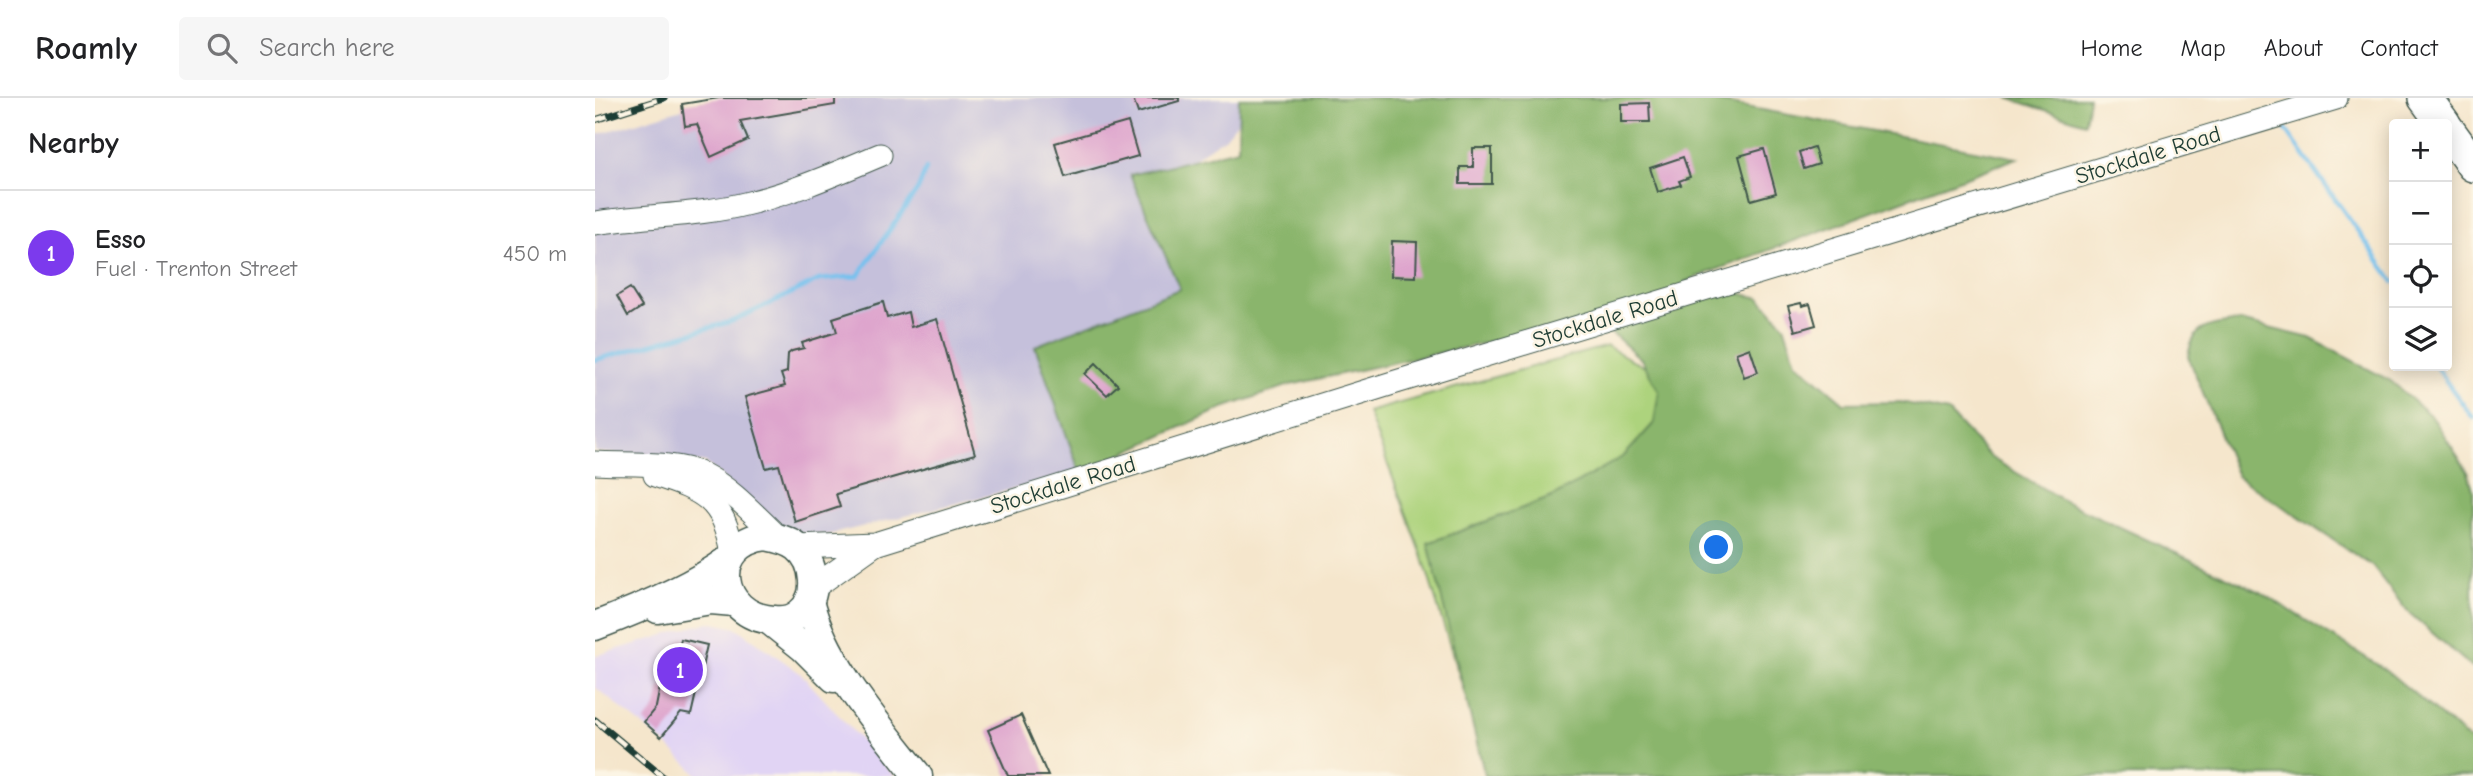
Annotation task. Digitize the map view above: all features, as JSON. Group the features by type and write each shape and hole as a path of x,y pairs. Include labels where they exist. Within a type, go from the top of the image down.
{"highway":[{"path":"2439,117 2473,165"}],"main road":[{"path":"595,626 628,614 711,573 751,539 767,537 789,543 804,554 810,566 813,617 825,643 866,709 918,776"},
{"path":"731,557 726,583 734,602 747,614 769,620 794,617 806,608 811,595"},
{"path":"628,614 711,600 734,602"},
{"path":"769,620 804,648 866,709"}],"street":[{"name":"Stockdale Road","path":"789,543 875,544 1383,386 2336,98"},
{"path":"595,223 748,204 815,182 880,155"},
{"path":"595,463 675,468 703,474 733,495 789,543"},
{"path":"626,465 680,483 710,499 722,516 731,557"},
{"name":"Stockdale Road","path":"811,595 875,544"}],"shaded area":[{"path":"719,98 1291,98 1289,102 1239,120 1224,138 1167,176 1180,289 1035,346 1080,473 828,535 785,533 706,463 595,452 595,135"},
{"path":"709,622 737,628 800,673 894,776 699,776 667,745 595,687 595,656"}],"green space":[{"path":"1239,98 1699,98 2017,158 1686,281 1760,298 1784,325 1796,362 1844,403 1901,402 1948,412 1990,457 2066,502 2262,593 2386,670 2473,743 2473,776 1485,776 1428,543 1552,497 1624,456 1654,423 1659,391 1641,359 1613,334 1587,321 1290,385 1223,408 1080,473 1035,346 1180,289 1130,175 1238,149"},
{"path":"2008,98 2089,98 2085,123"},
{"path":"2240,321 2310,338 2391,381 2433,418 2468,472 2473,490 2473,668 2407,611 2372,566 2237,476 2188,356 2199,332 2212,326"},
{"path":"1607,346 1898,510 1490,776 1422,555 1368,412"}],"building":[{"path":"719,98 835,98 835,105 740,121 748,140 711,157 697,124 685,126 682,104"},
{"path":"1133,98 1179,98 1179,101 1138,113"},
{"path":"1649,103 1650,122 1621,122 1621,104"},
{"path":"1128,122 1138,156 1065,177 1055,143"},
{"path":"1814,147 1819,164 1804,169 1799,152"},
{"path":"1473,148 1492,148 1492,184 1460,184 1460,167 1473,167"},
{"path":"1764,149 1776,193 1751,200 1739,156"},
{"path":"1683,157 1690,177 1679,181 1681,185 1658,192 1650,168"},
{"path":"1392,241 1417,242 1416,277 1391,276"},
{"path":"630,288 642,307 628,316 617,296"},
{"path":"883,302 887,318 908,312 911,327 937,319 975,454 836,494 840,507 795,522 779,465 766,468 745,397 785,386 781,374 787,372 788,354 804,348 802,343 837,332 833,318"},
{"path":"1801,303 1802,306 1810,304 1816,325 1795,331 1788,306"},
{"path":"1750,348 1758,372 1744,377 1736,353"},
{"path":"1096,363 1118,385 1107,395 1085,374"},
{"path":"681,639 707,645 691,715 681,713 661,737 644,722 656,707 660,687 668,689"},
{"path":"1021,715 1048,776 1008,776 988,730"}],"waterway":[{"path":"2286,130 2389,275"},
{"path":"595,360 733,321 819,280 858,276 918,189 926,169"},
{"path":"2439,371 2473,418"}],"railway":[{"path":"595,120 664,98"},
{"path":"595,720 662,776"}],"place":[{"name":"Esso","path":"680,670"}]}
